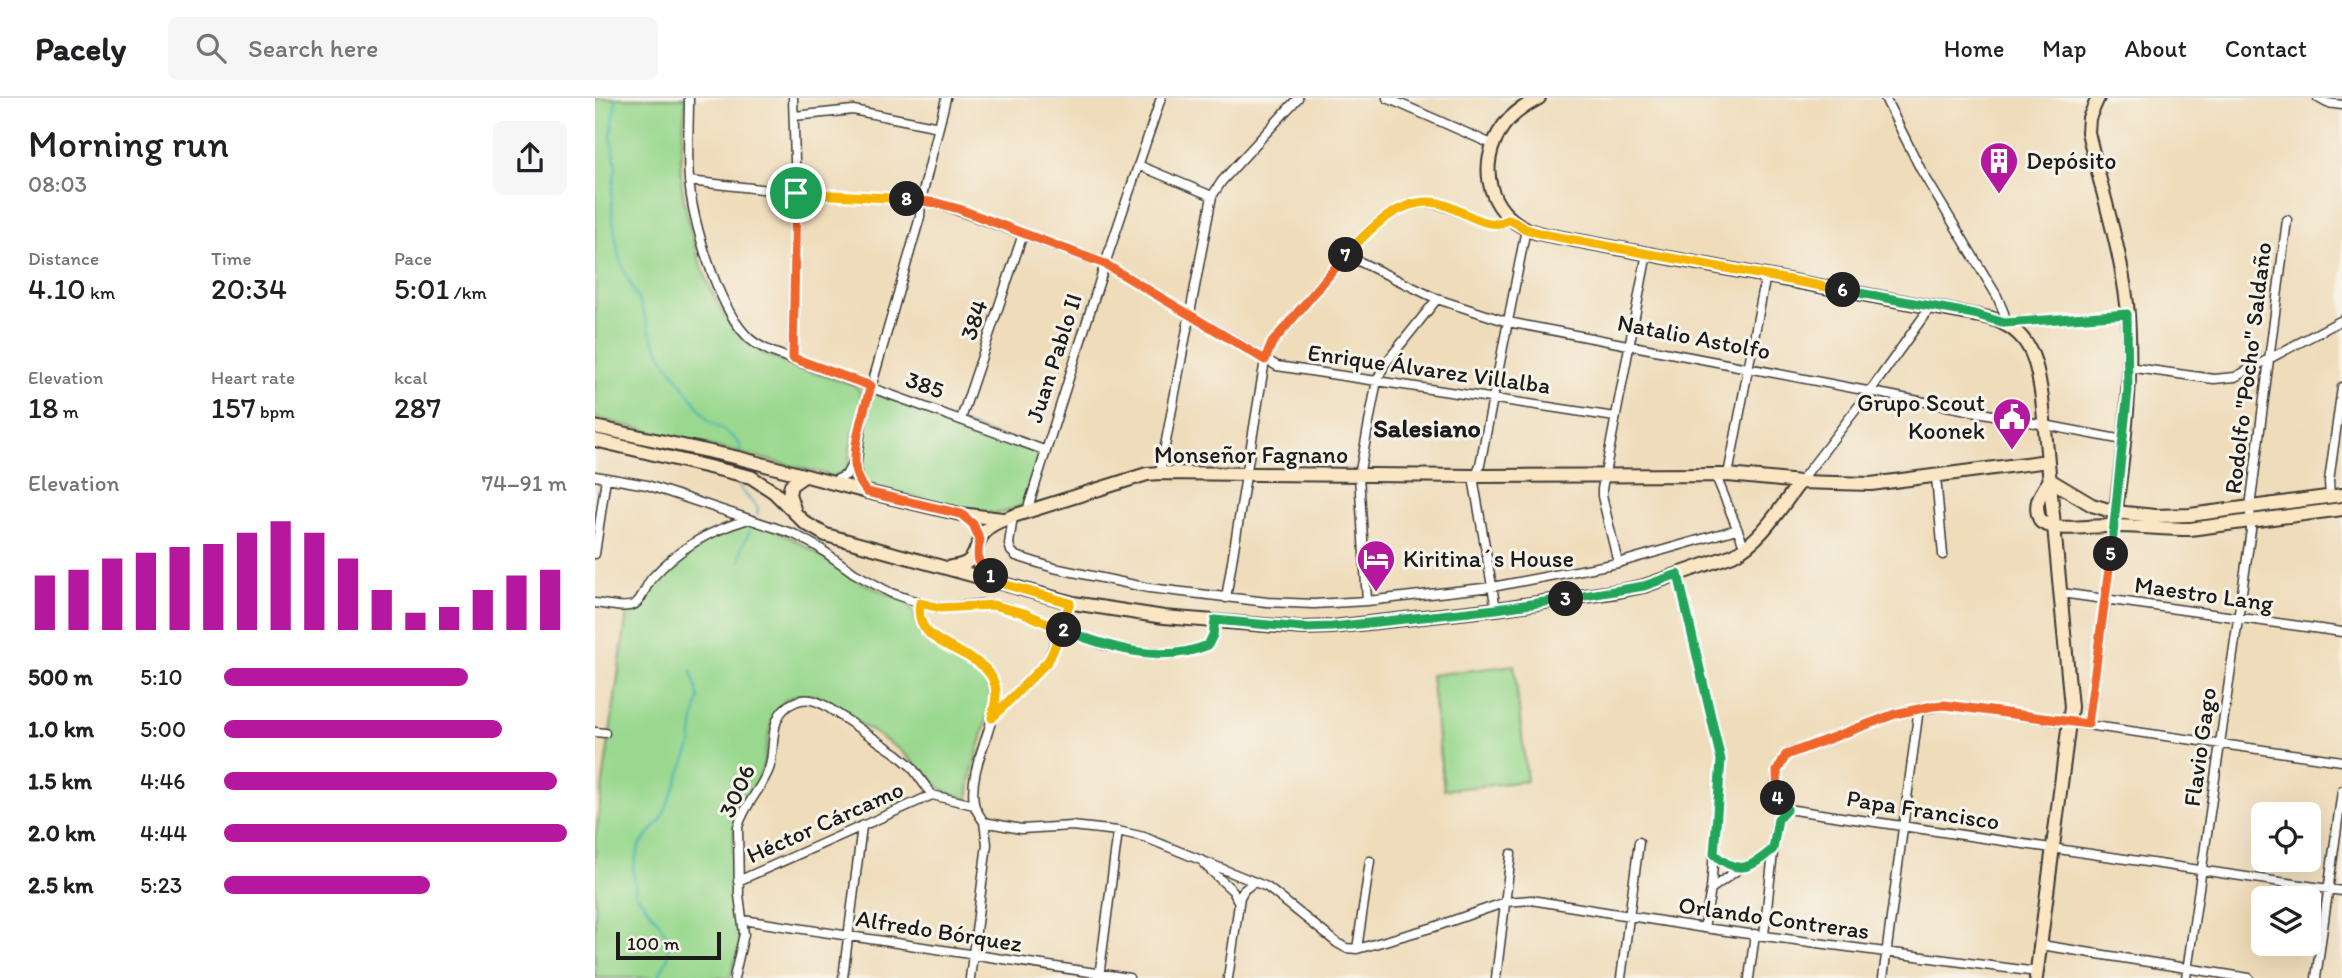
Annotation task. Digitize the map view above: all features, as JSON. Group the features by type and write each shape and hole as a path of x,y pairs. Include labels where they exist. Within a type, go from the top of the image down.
{"street":[{"name":"385","path":"689,98 689,181 694,209 714,276 733,318 745,335 757,344 793,358 1044,450"},
{"path":"793,98 796,193 793,358"},
{"path":"867,492 857,475 857,451 862,419 920,218 921,200 946,98"},
{"name":"Juan Pablo II","path":"1027,511 1044,450 1161,98"},
{"path":"1160,473 1212,196 1222,181 1298,98"},
{"path":"1387,98 1494,145"},
{"path":"1539,98 1510,118 1494,145 1490,164 1491,188 1497,205 1509,219 1526,229 1931,306 2005,323 2127,314"},
{"path":"1885,98 1921,170 1997,296 2005,323 2019,333 2032,354 2040,386 2050,480 2039,497 2036,511 2041,522 2055,527 2114,519 2190,515 2336,496 2329,481 2342,387"},
{"path":"2088,724 2106,600 2128,367 2127,314 2122,276 2088,127 2098,98"},
{"path":"2318,98 2327,103 2342,105"},
{"path":"794,116 853,110 939,127"},
{"path":"1138,165 1212,196"},
{"name":"Enrique Álvarez Villalba","path":"689,181 796,193 921,200 959,209 1105,264 1277,366 1615,417"},
{"path":"1226,598 1244,475 1265,360 1272,343 1346,255 1378,222 1416,204 1430,202 1443,204 1494,224 1501,224 1509,219"},
{"name":"Rodolfo \"Pocho\" Saldaño","path":"2252,521 2250,507 2287,220"},
{"path":"1496,609 1474,489 1475,476 1480,465 1526,229"},
{"name":"384","path":"961,419 1023,234"},
{"path":"1618,563 1602,496 1647,253"},
{"name":"Natalio Astolfo","path":"1346,255 1437,299 1508,322 2123,440"},
{"path":"1745,548 1722,476 1749,367 1766,275"},
{"path":"1367,601 1359,476 1377,380 1385,364 1437,299"},
{"path":"595,440 751,477 774,492 815,530 826,535 1070,603 1119,612 1313,628 1496,609 1619,591 1644,586 1733,555 1755,540 1871,390 1931,306"},
{"path":"2128,367 2227,379 2342,320"},
{"name":"Monseñor Fagnano","path":"595,427 739,458 961,514 1009,517 1147,474 1160,473 1722,476 1871,484 2048,461"},
{"path":"831,482 850,472 857,451"},
{"path":"595,476 647,485 794,534 818,547 854,573 891,593 940,608 993,605 1024,613 1103,645 1168,654 1208,645 1213,635 1215,620"},
{"path":"797,515 791,501 791,485 804,476"},
{"path":"1936,477 1943,555"},
{"path":"595,555 606,478"},
{"path":"2050,480 2114,519 2190,529 2342,509"},
{"path":"961,514 973,524 980,540"},
{"path":"1009,517 1009,544 1016,556 1075,573 1149,588 1226,598 1314,604 1492,587 1618,563 1737,529"},
{"path":"947,567 961,566 976,554 985,531 1009,517"},
{"path":"595,603 634,605 640,600 650,579 690,544 702,536 749,519"},
{"name":"Flavio Gago","path":"2187,973 2252,521"},
{"path":"2037,975 2071,701 2055,527"},
{"path":"976,554 985,572 1000,583"},
{"path":"1678,574 1721,760 1711,889 1704,928"},
{"name":"Maestro Lang","path":"2061,593 2342,632"},
{"path":"920,603 920,620 928,634 981,663 995,684 992,718 976,772 974,805 984,822 987,844 970,978"},
{"path":"992,718 1041,670 1051,656 1070,603"},
{"name":"3006","path":"734,978 743,946 738,881 738,827 768,771 776,720 783,710 807,699 826,706 897,754 911,766 932,795"},
{"path":"1765,936 1778,819 1787,809 1777,795 1777,771 1786,755 1895,714 1945,705 2342,761"},
{"path":"1883,978 1919,708"},
{"path":"595,732 605,733"},
{"path":"2316,978 2342,791"},
{"name":"Héctor Cárcamo","path":"738,881 932,795 974,805"},
{"name":"Papa Francisco","path":"1787,809 2342,891"},
{"path":"984,822 1021,829 1072,826 1144,837 1276,892 1346,948 1357,949 1434,927 1506,902"},
{"path":"843,978 862,826"},
{"path":"1099,976 1118,831"},
{"path":"1621,978 1639,842"},
{"path":"1714,854 1727,865 1742,867 1755,864 1773,849"},
{"path":"1496,978 1511,854"},
{"path":"1199,860 1233,891 1239,903"},
{"path":"1357,949 1370,861"},
{"path":"1711,889 1742,867"},
{"path":"1228,978 1239,903 1244,890 1254,881"},
{"name":"Orlando Contreras","path":"1506,902 1531,900 1704,928 2037,975"},
{"name":"Alfredo Bórquez","path":"743,920 1099,976 1129,978"},
{"path":"1749,978 1755,934"},
{"path":"2041,945 2187,973 2249,978"}],"green space":[{"path":"595,98 686,98 681,155 683,193 701,266 723,312 749,344 772,358 854,385 860,391 862,400 852,437 848,468 840,475 829,475 595,418"},
{"path":"873,393 1032,448 1039,458 1021,506 1002,513 981,513 877,488 868,482 862,472 861,445"},
{"path":"750,524 788,536 854,578 906,602 925,640 939,650 972,663 985,674 990,685 990,699 973,770 969,800 944,791 900,750 820,697 803,695 791,698 782,704 775,714 760,775 743,808 734,835 732,884 739,941 730,978 595,978 595,839 627,613 642,607 650,587 681,556 723,532"},
{"path":"1514,665 1527,781 1444,790 1431,675"}],"waterway":[{"path":"616,98 611,138 616,166 612,215 624,271 664,359 708,420 733,437 740,444 740,451"},
{"path":"735,479 758,508 757,515"},
{"path":"740,562 742,547 753,524"},
{"path":"658,978 668,957 668,938 636,894 633,869 639,846 662,818 691,746 699,698 691,670"}],"place":[{"name":"Depósito","path":"1999,195"},
{"name":"Grupo Scout Koonek","path":"2012,451"},
{"name":"Kiritina´s House","path":"1376,593"}],"district":[{"name":"Salesiano","path":"1427,428"}],"route":[{"path":"796,193 793,358 871,386 857,451 856,470 860,483 867,492 961,514 973,524 980,540 976,554 985,572 1000,583 1070,603 1061,629 1051,656 1048,661 992,718 996,694 989,672 981,663 928,634 920,620 920,603 940,608 980,604 1005,607 1024,613 1061,629 1103,645 1168,654 1208,645 1213,635 1215,620 1303,628 1332,627 1496,609 1619,591 1644,586 1678,574 1721,760 1714,854 1727,865 1745,867 1755,864 1773,849 1778,819 1787,809 1777,795 1777,771 1786,755 1895,714 1933,706 1945,705 2088,724 2106,600 2127,401 2127,314 2005,323 1974,314 1542,234 1519,226 1509,219 1498,225 1490,224 1443,204 1423,203 1393,214 1366,233 1272,343 1265,360 1105,264 959,209 921,200 796,193"}]}
